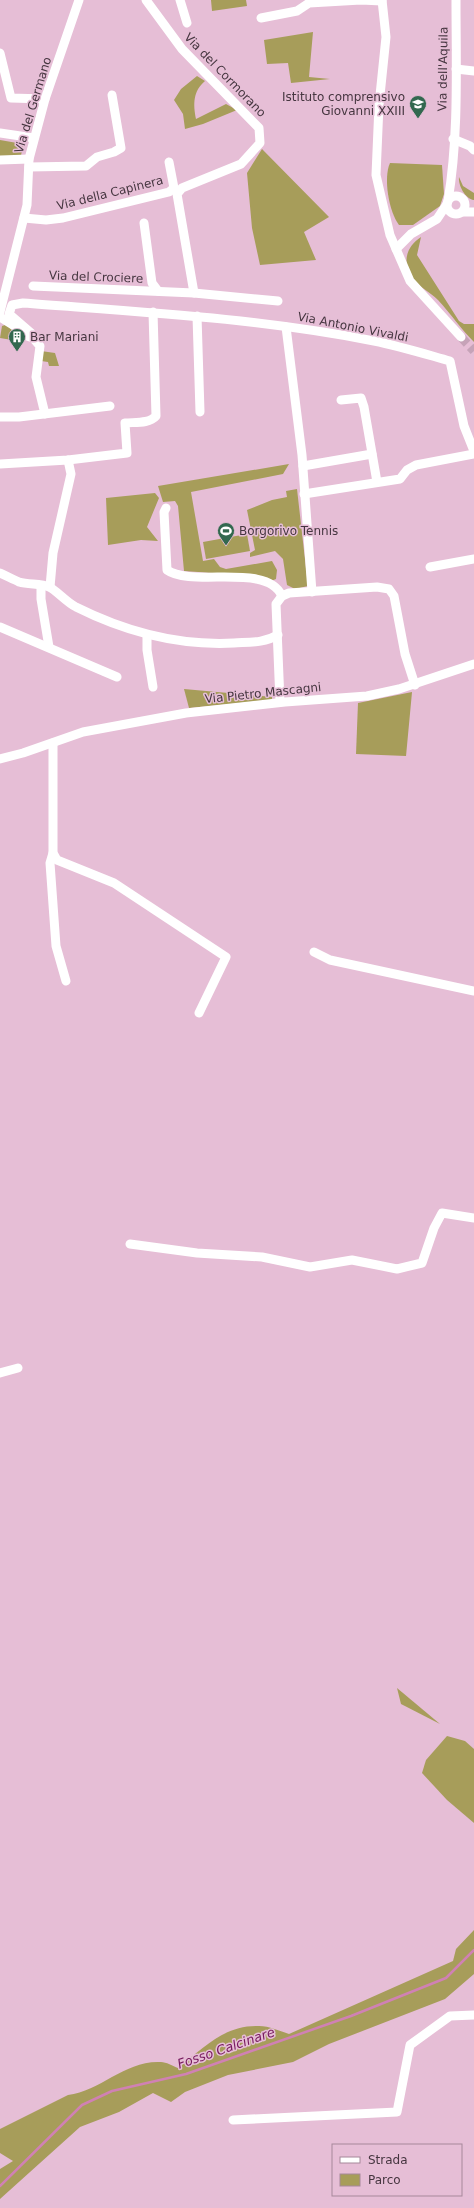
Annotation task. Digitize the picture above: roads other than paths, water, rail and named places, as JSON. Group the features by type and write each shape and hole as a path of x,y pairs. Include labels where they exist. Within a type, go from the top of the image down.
{"street":[{"name":"Via del Germano","path":"0,312 24,218 29,192 29,163 34,138 45,99 79,0"},
{"name":"Via del Cormorano","path":"146,0 182,50 259,128 260,143 241,164 182,188 177,194 194,293"},
{"path":"180,0 186,23"},
{"path":"261,18 297,11 309,3 361,0 382,1 386,37 379,105 376,175 392,240 410,281 461,337"},
{"name":"Via dell'Aquila","path":"396,250 411,234 437,219 448,202 452,176 454,139 456,0"},
{"path":"0,53 11,98 45,99"},
{"path":"456,69 474,71"},
{"path":"0,160 86,166 97,157 114,152 121,148 112,95"},
{"path":"0,132 34,138"},
{"path":"454,139 470,146 474,150"},
{"name":"Via della Capinera","path":"24,218 46,220 63,218 169,192 174,188 174,183 169,162"},
{"path":"452,176 466,207 463,212"},
{"path":"454,214 449,212 448,202 453,197 461,198 474,209"},
{"path":"437,219 463,212 474,212"},
{"name":"Via del Crociere","path":"144,223 152,283 158,291"},
{"path":"392,240 398,236 411,234"},
{"name":"Via del Crociere","path":"33,286 194,293 278,301"},
{"name":"Via Antonio Vivaldi","path":"33,338 31,333 9,314 12,305 23,303 197,316 286,327 374,341 450,361 464,426 472,435 474,451"},
{"path":"0,464 68,460 127,453 125,423 144,422 153,419 156,416 153,312"},
{"path":"197,316 200,412"},
{"path":"0,317 8,321 29,337 33,338 40,346 36,377 45,414"},
{"path":"286,327 303,466 312,592"},
{"path":"341,400 361,398 377,482"},
{"path":"0,418 110,406"},
{"path":"303,466 372,454"},
{"path":"304,494 400,479 407,470 416,465 474,454"},
{"path":"49,647 41,600 46,586 70,474 68,460"},
{"path":"166,508 164,512 167,570 174,575 219,576 264,581 278,588 282,596"},
{"path":"430,567 474,559"},
{"path":"0,573 19,582 46,586 74,607 111,623 147,635 181,642 217,644 258,642 269,640 278,634"},
{"path":"280,702 276,604 282,596 289,593 377,587 389,589 394,596 405,654 415,685"},
{"path":"0,627 117,677"},
{"path":"147,635 147,650 153,687"},
{"name":"Via Pietro Mascagni","path":"0,759 83,732 186,713 280,702 367,696 415,685 474,664"},
{"path":"53,743 53,853 50,863 56,946 66,981"},
{"path":"53,853 57,860 114,883 226,957 199,1013"},
{"path":"314,952 330,960 474,991"},
{"path":"130,1244 197,1253 262,1257 310,1267 352,1260 397,1269 422,1263 434,1228 442,1213 474,1218"},
{"path":"0,1373 18,1368"},
{"path":"233,2120 397,2112 410,2045 450,2016 474,2015"}],"waterway":[{"name":"Fosso Calcinare","path":"0,2186 82,2105 112,2091 186,2074 351,2016 446,1978 474,1950"}],"tunnel":[{"path":"461,337 474,351"}],"place":[{"name":"Istituto comprensivo Giovanni XXIII","path":"418,119"},
{"name":"Bar Mariani","path":"17,352"},
{"name":"Borgorivo Tennis","path":"226,546"}]}
